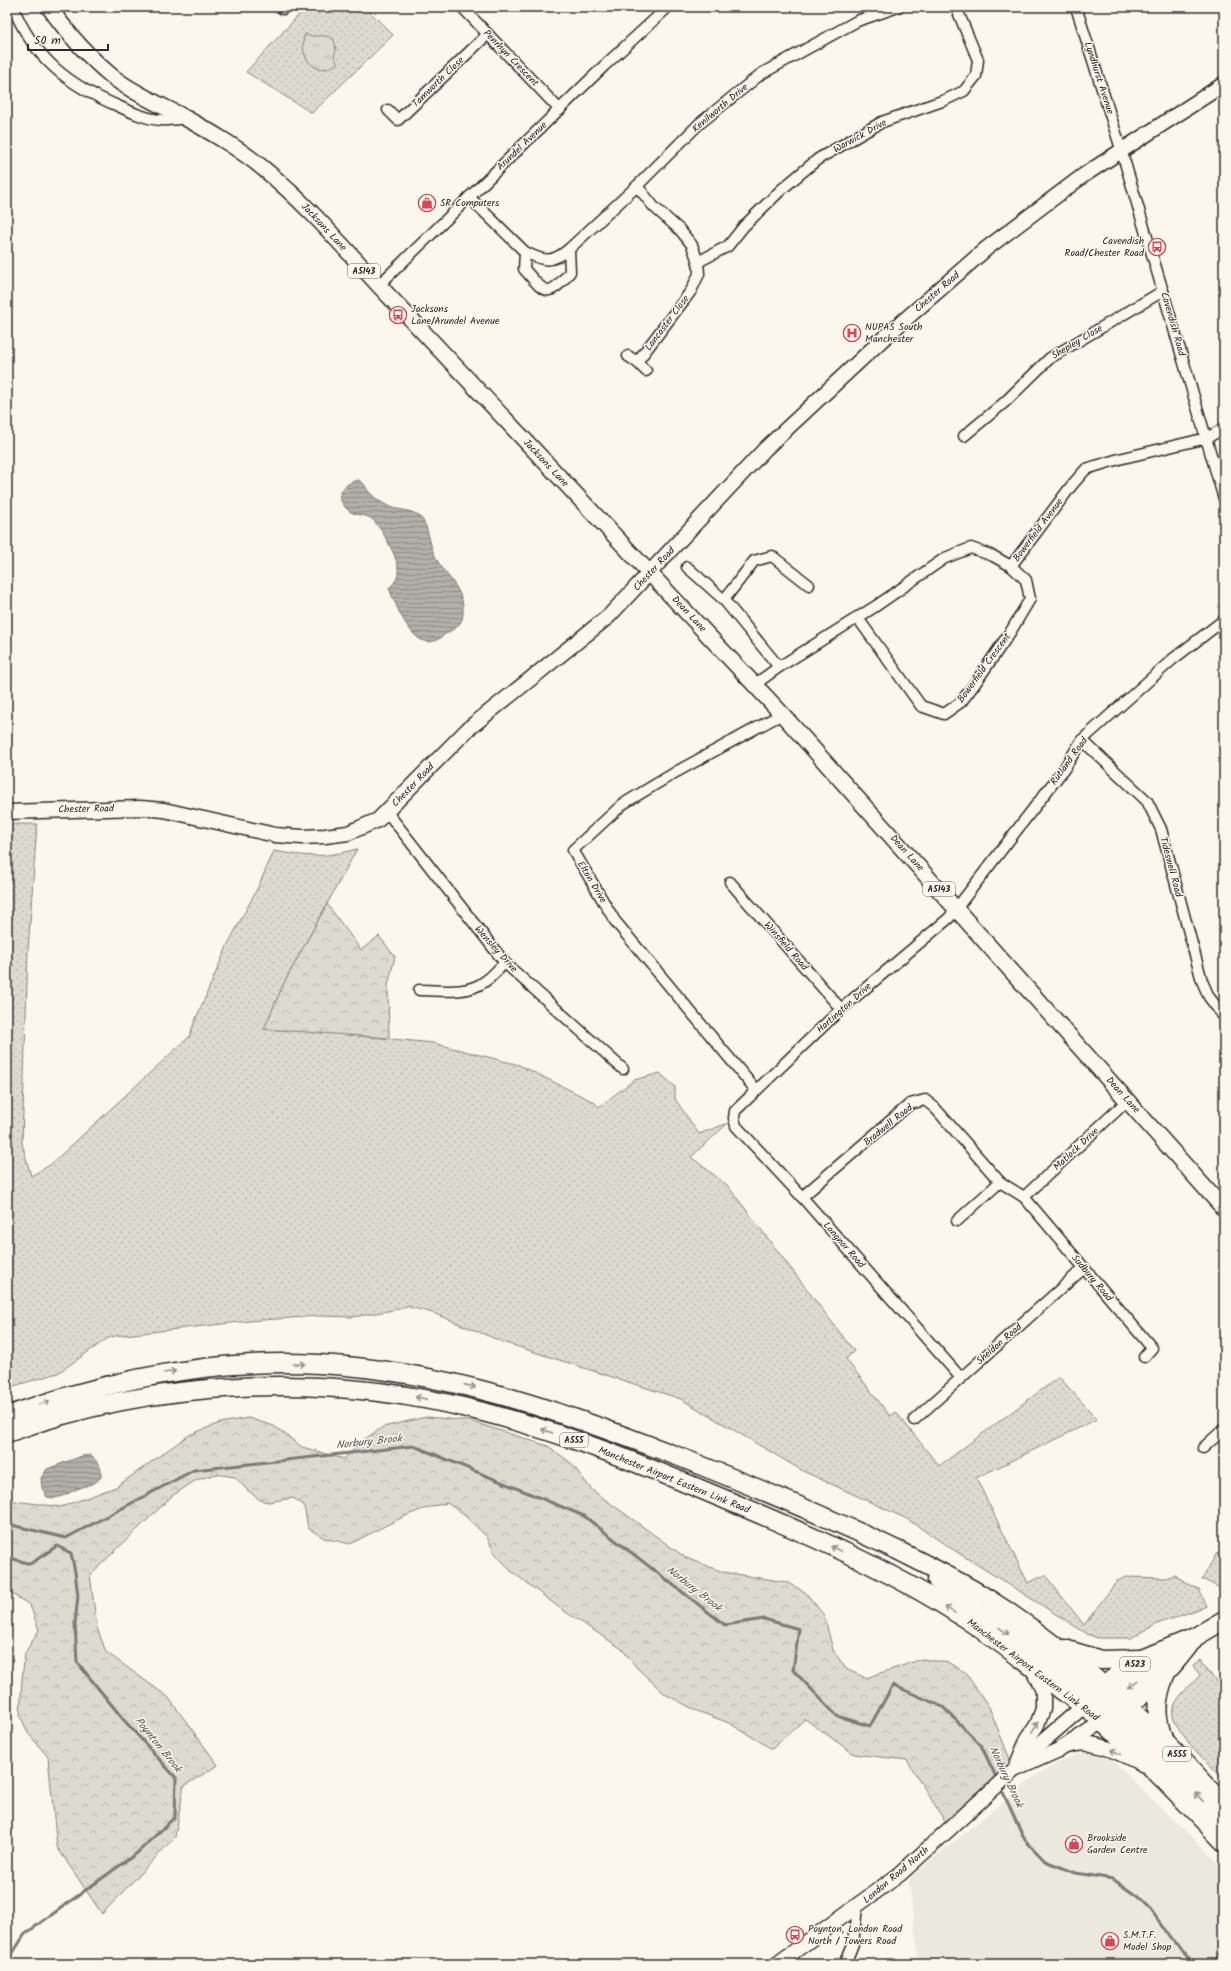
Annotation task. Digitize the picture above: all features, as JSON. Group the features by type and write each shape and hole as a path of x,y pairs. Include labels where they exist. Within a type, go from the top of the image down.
{"highway":[{"name":"A555","path":"7,1416 57,1398 120,1381 180,1371 244,1364 315,1364 373,1368 425,1376 482,1389 603,1428 810,1509 907,1555 995,1603 1051,1644 1105,1705 1152,1768 1224,1842"},
{"name":"Manchester Airport Eastern Link Road","path":"7,1433 61,1415 126,1400 184,1392 246,1388 314,1387 367,1390 420,1398 477,1410 598,1448 798,1531 862,1561 922,1593 978,1627 1032,1667 1105,1705 1165,1742 1192,1768 1224,1805"},
{"path":"907,1555 972,1608 1059,1669 1105,1705 1169,1766 1224,1827"},
{"name":"A523","path":"1105,1705 1118,1674 1142,1658 1192,1642 1224,1620"},
{"path":"1105,1705 1174,1653 1192,1642"},
{"name":"A523","path":"1105,1705 1165,1674 1178,1661 1192,1642"},
{"path":"1051,1644 1081,1655 1101,1660 1142,1658"},
{"path":"1165,1674 1159,1693 1156,1710 1165,1742"}],"main road":[{"name":"Jacksons Lane","path":"49,7 67,33 88,56 116,79 228,143 264,168 301,202 378,286 651,573"},
{"name":"Dean Lane","path":"651,573 782,714 1224,1209"}],"street":[{"path":"13,7 28,37 41,55 58,73 83,90 138,115 162,120 185,118"},
{"name":"Penrhyn Crescent","path":"462,7 560,110"},
{"name":"Arundel Avenue","path":"378,286 668,7"},
{"name":"Kenilworth Drive","path":"469,197 525,252 541,260 557,259 637,186 699,124 761,74 857,21 898,7"},
{"name":"Warwick Drive","path":"698,262 728,246 744,226 818,159 882,122 945,100 964,91 976,76 978,60 956,7"},
{"name":"Lyndhurst Avenue","path":"1076,7 1121,149"},
{"name":"Tamworth Close","path":"388,110 398,120 488,34"},
{"name":"Chester Road","path":"7,812 140,808 164,810 276,835 302,837 348,833 378,820 468,729 608,616 651,573 766,449 884,338 988,248 1084,175 1121,149 1224,84"},
{"name":"Cavendish Road","path":"1121,149 1224,499"},
{"path":"637,186 654,207 680,230 692,245 698,262"},
{"path":"525,252 524,269 541,288 547,291 554,290 570,272 569,249"},
{"name":"Lancaster Close","path":"637,362 691,291 698,274 698,262"},
{"name":"Shepley Close","path":"964,436 1005,402 1050,358 1163,291"},
{"path":"628,356 646,371"},
{"name":"Bowerfield Avenue","path":"754,685 945,558 971,548 993,556 1011,566 1072,485 1086,469 1119,459 1207,438 1224,428"},
{"path":"724,600 754,561 772,556 809,585"},
{"name":"Bowerfield Crescent","path":"858,617 921,706 944,714 961,702 974,685 1011,631 1030,599 1026,580 1011,566"},
{"path":"687,567 724,600 779,667"},
{"name":"Rutland Road","path":"957,909 1064,768 1082,740 1173,659 1224,620"},
{"name":"Elton Drive","path":"756,1090 615,921 573,850 623,804 676,772 782,714"},
{"name":"Tideswell Road","path":"1082,740 1146,801 1161,828 1202,980 1209,997 1224,1017"},
{"name":"Wensley Drive","path":"387,812 505,963 623,1069"},
{"name":"Winsfield Road","path":"730,882 841,1009"},
{"name":"Hartington Drive","path":"735,1111 841,1009 949,918 957,909"},
{"path":"419,990 466,990 485,982 505,963"},
{"name":"Bradwell Road","path":"802,1197 910,1104 925,1100 935,1108 1000,1182 1024,1197"},
{"name":"Matlock Drive","path":"1024,1197 1128,1100"},
{"name":"Longnor Road","path":"735,1111 734,1118 736,1126 802,1197 960,1378"},
{"path":"957,1221 1000,1182"},
{"name":"Sudbury Road","path":"1024,1197 1152,1348 1144,1358"},
{"name":"Sheldon Road","path":"914,1420 1084,1268"},
{"path":"1203,1448 1224,1429"},
{"path":"1013,1769 1028,1738 1037,1725 1043,1709 1043,1691 1032,1667"},
{"path":"1013,1769 1105,1705"},
{"path":"1061,1749 1105,1705"},
{"path":"1013,1769 1074,1744 1085,1744 1111,1750 1152,1768"},
{"name":"London Road North","path":"777,1964 857,1907 900,1874 1013,1769"},
{"path":"845,1964 853,1944 857,1907"}],"shaded area":[{"path":"358,480 364,484 368,491 379,501 390,507 414,513 421,518 426,526 432,550 438,562 461,596 463,604 462,620 456,627 438,640 426,642 412,632 395,604 389,588 394,583 398,574 398,567 390,545 373,520 367,516 352,513 346,508 340,499 342,490 348,484"},
{"path":"90,1455 96,1461 102,1472 99,1479 91,1484 62,1496 55,1498 47,1497 42,1488 41,1478 47,1469 82,1456"},
{"name":"Brookside Garden Centre","path":"1087,1753 1106,1757 1114,1762 1224,1870 1224,1964 919,1964 909,1883 911,1876 1038,1774 1074,1755"}],"green space":[{"path":"306,7 365,7 393,35 312,113 246,72"},
{"path":"305,34 309,36 326,36 334,40 336,49 334,58 338,63 330,68 322,69 310,64 304,51 303,43"},
{"path":"37,824 28,950 22,1143 31,1176 50,1165 190,1036 192,1028 228,944 258,887 274,851 316,856 335,854 357,849 284,983 264,1029 330,1033 433,1043 519,1065 594,1102 599,1107 634,1080 660,1073 675,1087 675,1099 699,1134 728,1123 691,1157 727,1185 854,1351 846,1359 890,1416 896,1412 939,1466 1059,1377 1097,1419 976,1478 1028,1583 1045,1575 1084,1625 1117,1581 1126,1577 1166,1578 1174,1575 1199,1590 1207,1606 1157,1624 1131,1638 1098,1638 1089,1635 907,1519 803,1471 681,1399 503,1342 433,1313 405,1306 405,1308 353,1317 318,1316 249,1321 115,1336 108,1338 58,1373 7,1388 7,825"},
{"path":"327,904 361,950 379,936 395,957 388,985 389,1038 264,1029 284,983"},
{"path":"426,1417 470,1421 548,1446 571,1463 592,1490 686,1558 723,1572 786,1582 805,1592 824,1615 833,1650 846,1669 866,1678 922,1659 949,1663 965,1672 989,1707 1013,1767 949,1828 907,1760 854,1754 805,1719 772,1749 729,1723 697,1711 665,1694 637,1668 622,1649 561,1609 511,1571 494,1552 487,1537 461,1512 447,1503 409,1514 350,1544 324,1538 308,1528 304,1505 293,1498 268,1502 260,1500 247,1490 235,1477 216,1474 196,1480 172,1496 90,1575 97,1628 106,1652 168,1697 218,1765 184,1786 175,1837 102,1914 57,1847 48,1757 28,1733 20,1715 25,1653 39,1630 30,1605 7,1591 7,1500 61,1507 116,1487 189,1435 220,1423 248,1418 274,1426 302,1447 344,1459 363,1440 383,1427"},
{"path":"1217,1553 1224,1562 1224,1590 1202,1579"},
{"path":"1201,1660 1224,1694 1224,1779 1190,1745 1176,1724 1173,1714 1176,1702 1200,1675 1194,1665"},
{"path":"1224,1952 1224,1964 1213,1964"}],"waterway":[{"name":"Norbury Brook","path":"7,1524 66,1538 194,1470 414,1446 584,1516 725,1625 764,1619 799,1629 793,1670 837,1716 870,1726 893,1685 943,1707 981,1745 997,1779"},
{"name":"Poynton Brook","path":"7,1554 11,1558 30,1564 57,1546 71,1553 78,1596 75,1623 77,1662 123,1719 176,1778 175,1817 137,1853 25,1934 7,1962"},
{"name":"Norbury Brook","path":"1001,1788 1025,1840 1045,1861 1076,1873 1113,1879 1138,1897 1151,1910 1180,1951 1197,1964"}],"place":[{"name":"SR Computers","path":"427,203"},
{"name":"Cavendish Road/Chester Road","path":"1157,247"},
{"name":"Jacksons Lane/Arundel Avenue","path":"398,315"},
{"name":"NUPAS South Manchester","path":"852,333"},
{"name":"Brookside Garden Centre","path":"1074,1844"},
{"name":"Poynton, London Road North / Towers Road","path":"795,1935"},
{"name":"S.M.T.F. Model Shop","path":"1110,1941"}]}
